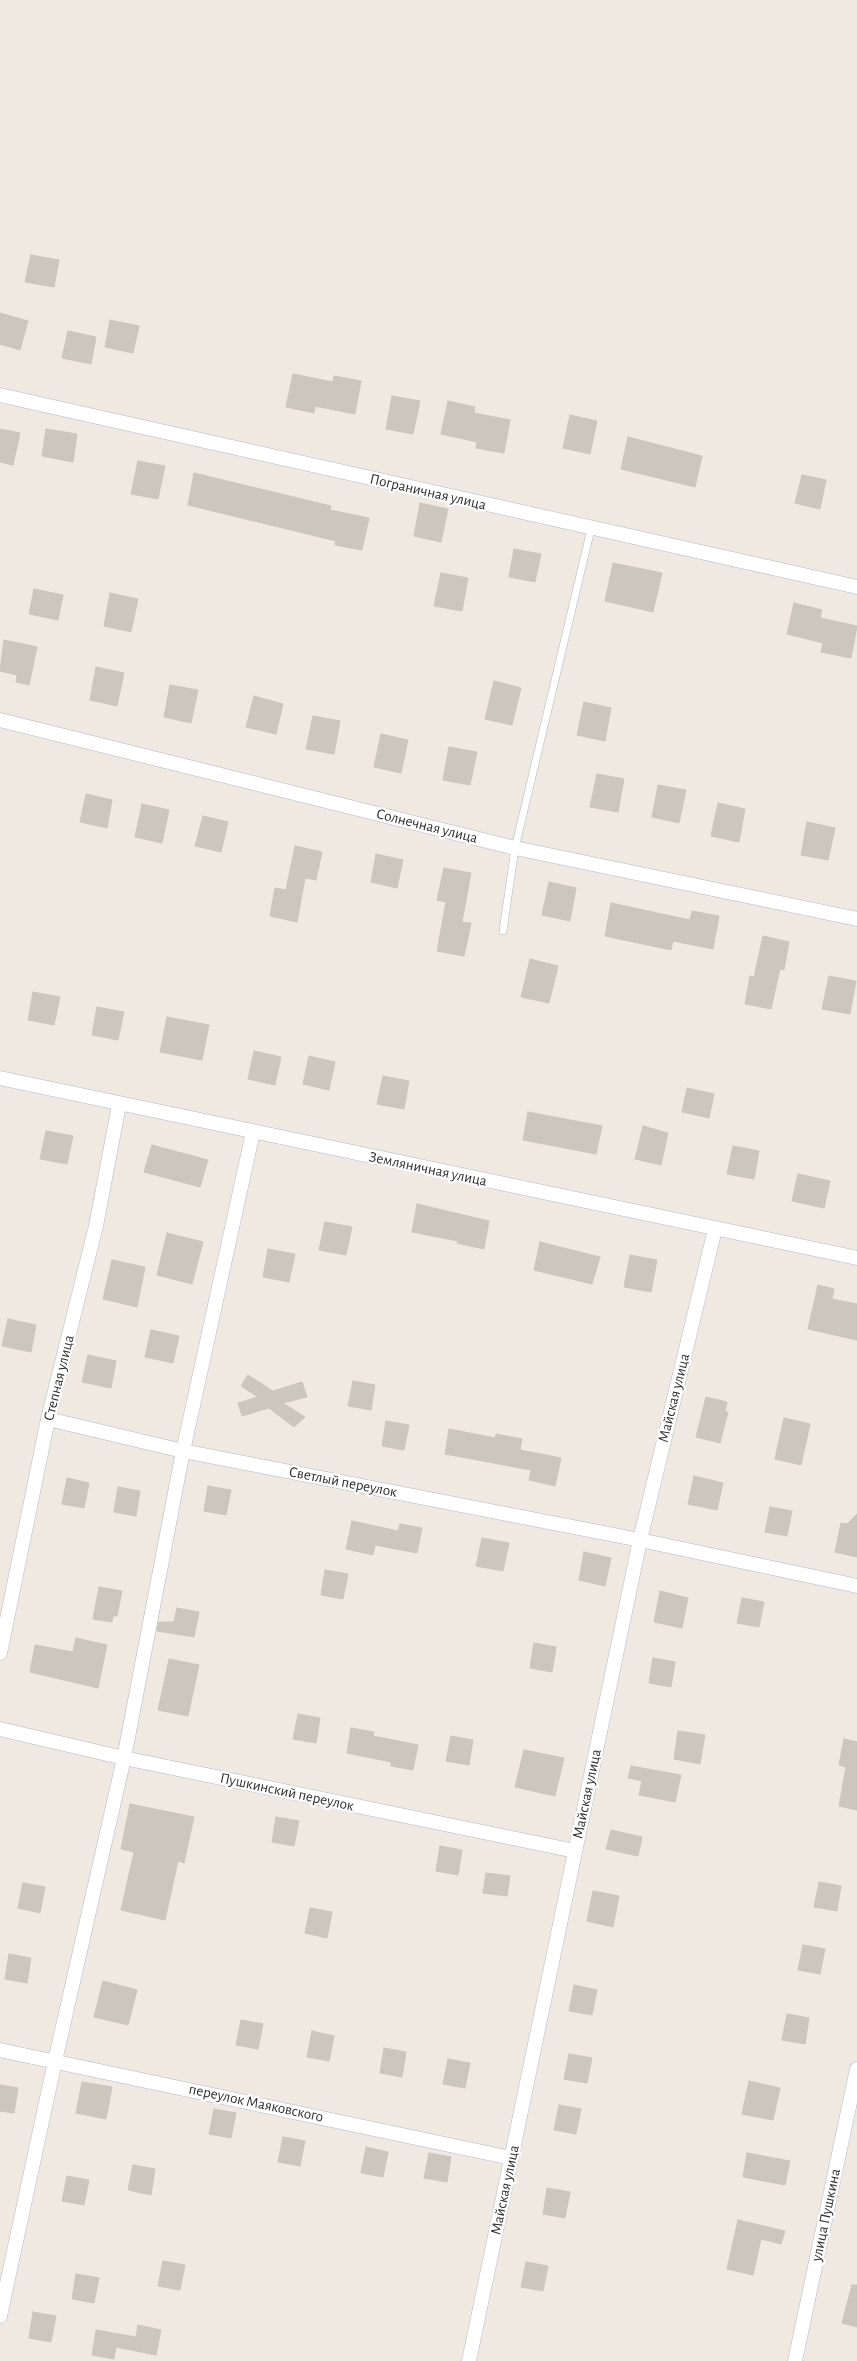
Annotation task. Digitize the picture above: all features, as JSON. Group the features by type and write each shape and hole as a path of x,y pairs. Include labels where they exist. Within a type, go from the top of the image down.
{"street":[{"name":"Пограничная улица","path":"0,395 857,587"},
{"name":"Солнечная улица","path":"0,720 515,848 857,918"},
{"name":"Земляничная улица","path":"0,1078 119,1105 857,1258"},
{"name":"Степная улица","path":"0,1653 48,1419 96,1226 119,1105"},
{"path":"0,2316 55,2061 124,1758 184,1450 253,1132"},
{"name":"Майская улица","path":"469,2361 640,1540 715,1228"},
{"name":"Светлый переулок","path":"48,1419 184,1450 640,1540 857,1586"},
{"name":"Пушкинский переулок","path":"0,1729 124,1758 575,1851"},
{"name":"переулок Маяковского","path":"0,2050 512,2158"},
{"name":"улица Пушкина","path":"795,2361 857,2068"}],"lane":[{"path":"503,931 515,848 591,528"}],"building":[{"path":"31,255 59,260 54,287 25,282"},
{"path":"0,313 28,321 20,350 0,344"},
{"path":"110,320 139,326 133,353 105,347"},
{"path":"68,331 96,337 91,364 62,358"},
{"path":"293,374 333,382 334,376 361,381 355,414 315,406 314,413 286,407"},
{"path":"392,396 420,401 413,434 386,429"},
{"path":"448,401 475,407 474,413 510,420 504,453 476,448 477,442 441,434"},
{"path":"570,415 597,421 590,454 563,448"},
{"path":"0,429 20,433 13,465 0,462"},
{"path":"46,429 77,434 73,462 42,456"},
{"path":"628,437 702,456 695,487 621,469"},
{"path":"138,461 165,466 158,499 131,494"},
{"path":"194,473 331,506 330,510 369,518 362,550 335,545 336,541 188,505"},
{"path":"802,475 826,480 820,509 795,503"},
{"path":"420,503 448,509 441,542 414,536"},
{"path":"514,549 541,554 535,582 509,577"},
{"path":"613,563 662,573 653,612 605,601"},
{"path":"441,573 468,578 462,611 434,606"},
{"path":"34,589 63,595 58,620 29,614"},
{"path":"110,593 138,599 131,632 104,626"},
{"path":"794,603 822,610 820,618 857,626 851,658 821,652 823,643 787,634"},
{"path":"4,640 37,647 29,685 16,682 17,675 0,671"},
{"path":"96,667 124,673 117,706 90,700"},
{"path":"494,681 521,688 512,725 485,719"},
{"path":"170,685 198,690 191,723 164,717"},
{"path":"254,696 283,704 276,734 246,727"},
{"path":"584,702 611,708 605,741 577,735"},
{"path":"313,716 340,721 334,754 306,749"},
{"path":"381,734 408,740 401,773 374,767"},
{"path":"449,747 477,752 470,785 443,780"},
{"path":"597,774 624,779 618,812 590,807"},
{"path":"658,785 686,790 679,823 652,817"},
{"path":"86,794 112,800 107,828 80,822"},
{"path":"718,803 745,809 739,842 711,836"},
{"path":"142,804 169,810 162,843 135,837"},
{"path":"203,816 228,822 221,852 195,846"},
{"path":"807,822 835,828 828,860 801,855"},
{"path":"295,846 322,852 316,880 305,878 297,922 270,916 275,888 286,890"},
{"path":"376,854 403,860 397,888 371,882"},
{"path":"444,868 471,873 462,922 471,923 464,956 437,951 446,902 437,900"},
{"path":"549,882 576,888 570,921 542,915"},
{"path":"611,903 690,920 692,911 719,916 713,949 673,941 671,950 605,936"},
{"path":"763,936 789,942 784,970 780,969 771,1009 745,1004 750,976 754,977"},
{"path":"530,959 558,966 549,1003 521,997"},
{"path":"829,976 856,981 850,1014 822,1009"},
{"path":"33,992 60,997 54,1025 28,1020"},
{"path":"97,1007 124,1012 118,1040 92,1035"},
{"path":"167,1017 209,1025 202,1060 160,1052"},
{"path":"254,1051 281,1057 275,1085 248,1079"},
{"path":"309,1056 335,1062 329,1090 303,1084"},
{"path":"383,1076 409,1081 404,1109 377,1104"},
{"path":"687,1088 714,1094 709,1118 682,1112"},
{"path":"528,1112 602,1126 596,1154 523,1140"},
{"path":"643,1126 668,1133 661,1165 635,1159"},
{"path":"46,1131 73,1136 67,1164 40,1159"},
{"path":"152,1145 208,1160 200,1187 144,1172"},
{"path":"733,1146 759,1151 754,1179 727,1174"},
{"path":"798,1174 830,1181 824,1208 792,1201"},
{"path":"417,1204 489,1221 484,1249 457,1243 458,1241 412,1232"},
{"path":"325,1222 352,1227 346,1255 319,1250"},
{"path":"167,1233 203,1242 192,1284 157,1275"},
{"path":"540,1242 600,1257 592,1284 534,1270"},
{"path":"268,1249 295,1254 289,1282 263,1277"},
{"path":"630,1255 657,1260 651,1292 624,1287"},
{"path":"112,1260 145,1267 137,1307 103,1299"},
{"path":"818,1285 834,1289 832,1299 857,1304 857,1340 808,1329"},
{"path":"8,1319 36,1325 31,1352 2,1346"},
{"path":"151,1330 179,1336 173,1363 145,1357"},
{"path":"88,1355 116,1361 111,1388 82,1382"},
{"path":"248,1375 273,1391 302,1382 307,1397 283,1403 305,1417 294,1427 269,1408 242,1416 238,1403 258,1397 241,1386"},
{"path":"353,1381 375,1385 371,1410 348,1406"},
{"path":"706,1397 727,1402 725,1412 728,1412 720,1443 696,1437"},
{"path":"784,1418 810,1424 801,1465 775,1459"},
{"path":"386,1421 409,1425 404,1450 382,1446"},
{"path":"449,1429 495,1438 496,1434 522,1439 520,1450 561,1458 555,1486 529,1480 531,1470 445,1454"},
{"path":"694,1476 723,1483 717,1510 688,1504"},
{"path":"67,1478 89,1483 84,1508 62,1504"},
{"path":"208,1486 231,1490 226,1515 204,1511"},
{"path":"118,1487 140,1491 136,1516 114,1512"},
{"path":"770,1507 792,1511 787,1536 765,1532"},
{"path":"857,1514 857,1557 835,1552 841,1523 847,1524"},
{"path":"352,1521 398,1531 400,1524 422,1528 417,1553 375,1545 373,1555 346,1549"},
{"path":"482,1538 509,1543 503,1571 476,1566"},
{"path":"584,1552 611,1558 605,1586 579,1580"},
{"path":"325,1570 348,1574 343,1599 321,1595"},
{"path":"99,1587 122,1591 117,1616 113,1616 112,1622 93,1619"},
{"path":"660,1591 688,1598 682,1628 654,1622"},
{"path":"742,1598 764,1602 759,1627 737,1623"},
{"path":"177,1608 199,1612 194,1637 157,1631 159,1622 174,1622"},
{"path":"76,1638 107,1645 98,1688 30,1672 35,1645 73,1652"},
{"path":"534,1643 556,1647 552,1672 530,1668"},
{"path":"653,1658 675,1662 671,1687 649,1683"},
{"path":"169,1659 199,1665 188,1716 158,1710"},
{"path":"298,1714 320,1718 316,1743 293,1739"},
{"path":"351,1728 374,1732 373,1736 418,1745 413,1770 391,1766 391,1762 347,1753"},
{"path":"678,1731 705,1735 700,1764 674,1759"},
{"path":"451,1736 473,1740 469,1765 446,1761"},
{"path":"844,1739 857,1742 857,1810 839,1806 846,1767 839,1765"},
{"path":"524,1750 564,1758 555,1796 515,1787"},
{"path":"631,1766 681,1775 675,1802 639,1795 642,1781 628,1778"},
{"path":"130,1804 194,1817 184,1863 178,1861 165,1920 121,1910 134,1852 121,1849"},
{"path":"276,1817 299,1821 294,1846 272,1842"},
{"path":"611,1830 642,1837 638,1856 606,1849"},
{"path":"440,1846 462,1850 458,1875 436,1871"},
{"path":"486,1873 510,1876 507,1896 483,1893"},
{"path":"819,1882 841,1886 837,1911 814,1907"},
{"path":"23,1883 45,1887 40,1913 18,1908"},
{"path":"593,1891 619,1896 613,1927 587,1921"},
{"path":"310,1908 332,1912 327,1938 305,1933"},
{"path":"803,1945 825,1949 820,1974 798,1970"},
{"path":"9,1954 31,1958 27,1983 5,1979"},
{"path":"103,1981 137,1990 128,2025 94,2017"},
{"path":"574,1985 597,1990 592,2015 569,2011"},
{"path":"787,2014 809,2018 805,2044 782,2040"},
{"path":"241,2020 263,2024 258,2049 236,2045"},
{"path":"312,2031 334,2036 329,2061 307,2057"},
{"path":"384,2048 406,2052 402,2077 380,2073"},
{"path":"569,2054 592,2058 587,2083 564,2079"},
{"path":"448,2059 470,2063 465,2088 443,2084"},
{"path":"749,2081 780,2088 773,2120 742,2114"},
{"path":"82,2082 112,2087 106,2119 76,2113"},
{"path":"0,2085 18,2088 14,2113 0,2111"},
{"path":"559,2105 581,2109 576,2134 554,2130"},
{"path":"214,2109 236,2113 231,2138 209,2134"},
{"path":"283,2137 305,2141 300,2166 278,2162"},
{"path":"366,2147 388,2152 383,2177 361,2173"},
{"path":"429,2153 451,2157 447,2182 424,2178"},
{"path":"747,2153 790,2161 785,2185 743,2177"},
{"path":"133,2165 155,2169 151,2195 128,2190"},
{"path":"67,2176 89,2180 84,2205 62,2201"},
{"path":"547,2188 570,2192 565,2218 543,2214"},
{"path":"738,2220 785,2231 781,2244 761,2239 753,2275 727,2269"},
{"path":"163,2261 185,2265 180,2290 158,2286"},
{"path":"526,2262 548,2266 543,2291 521,2287"},
{"path":"76,2274 99,2278 94,2303 72,2299"},
{"path":"852,2285 857,2285 857,2327 842,2323"},
{"path":"33,2312 56,2316 51,2342 29,2338"},
{"path":"138,2325 161,2330 156,2355 116,2347 114,2359 92,2355 96,2330 136,2337"}]}
